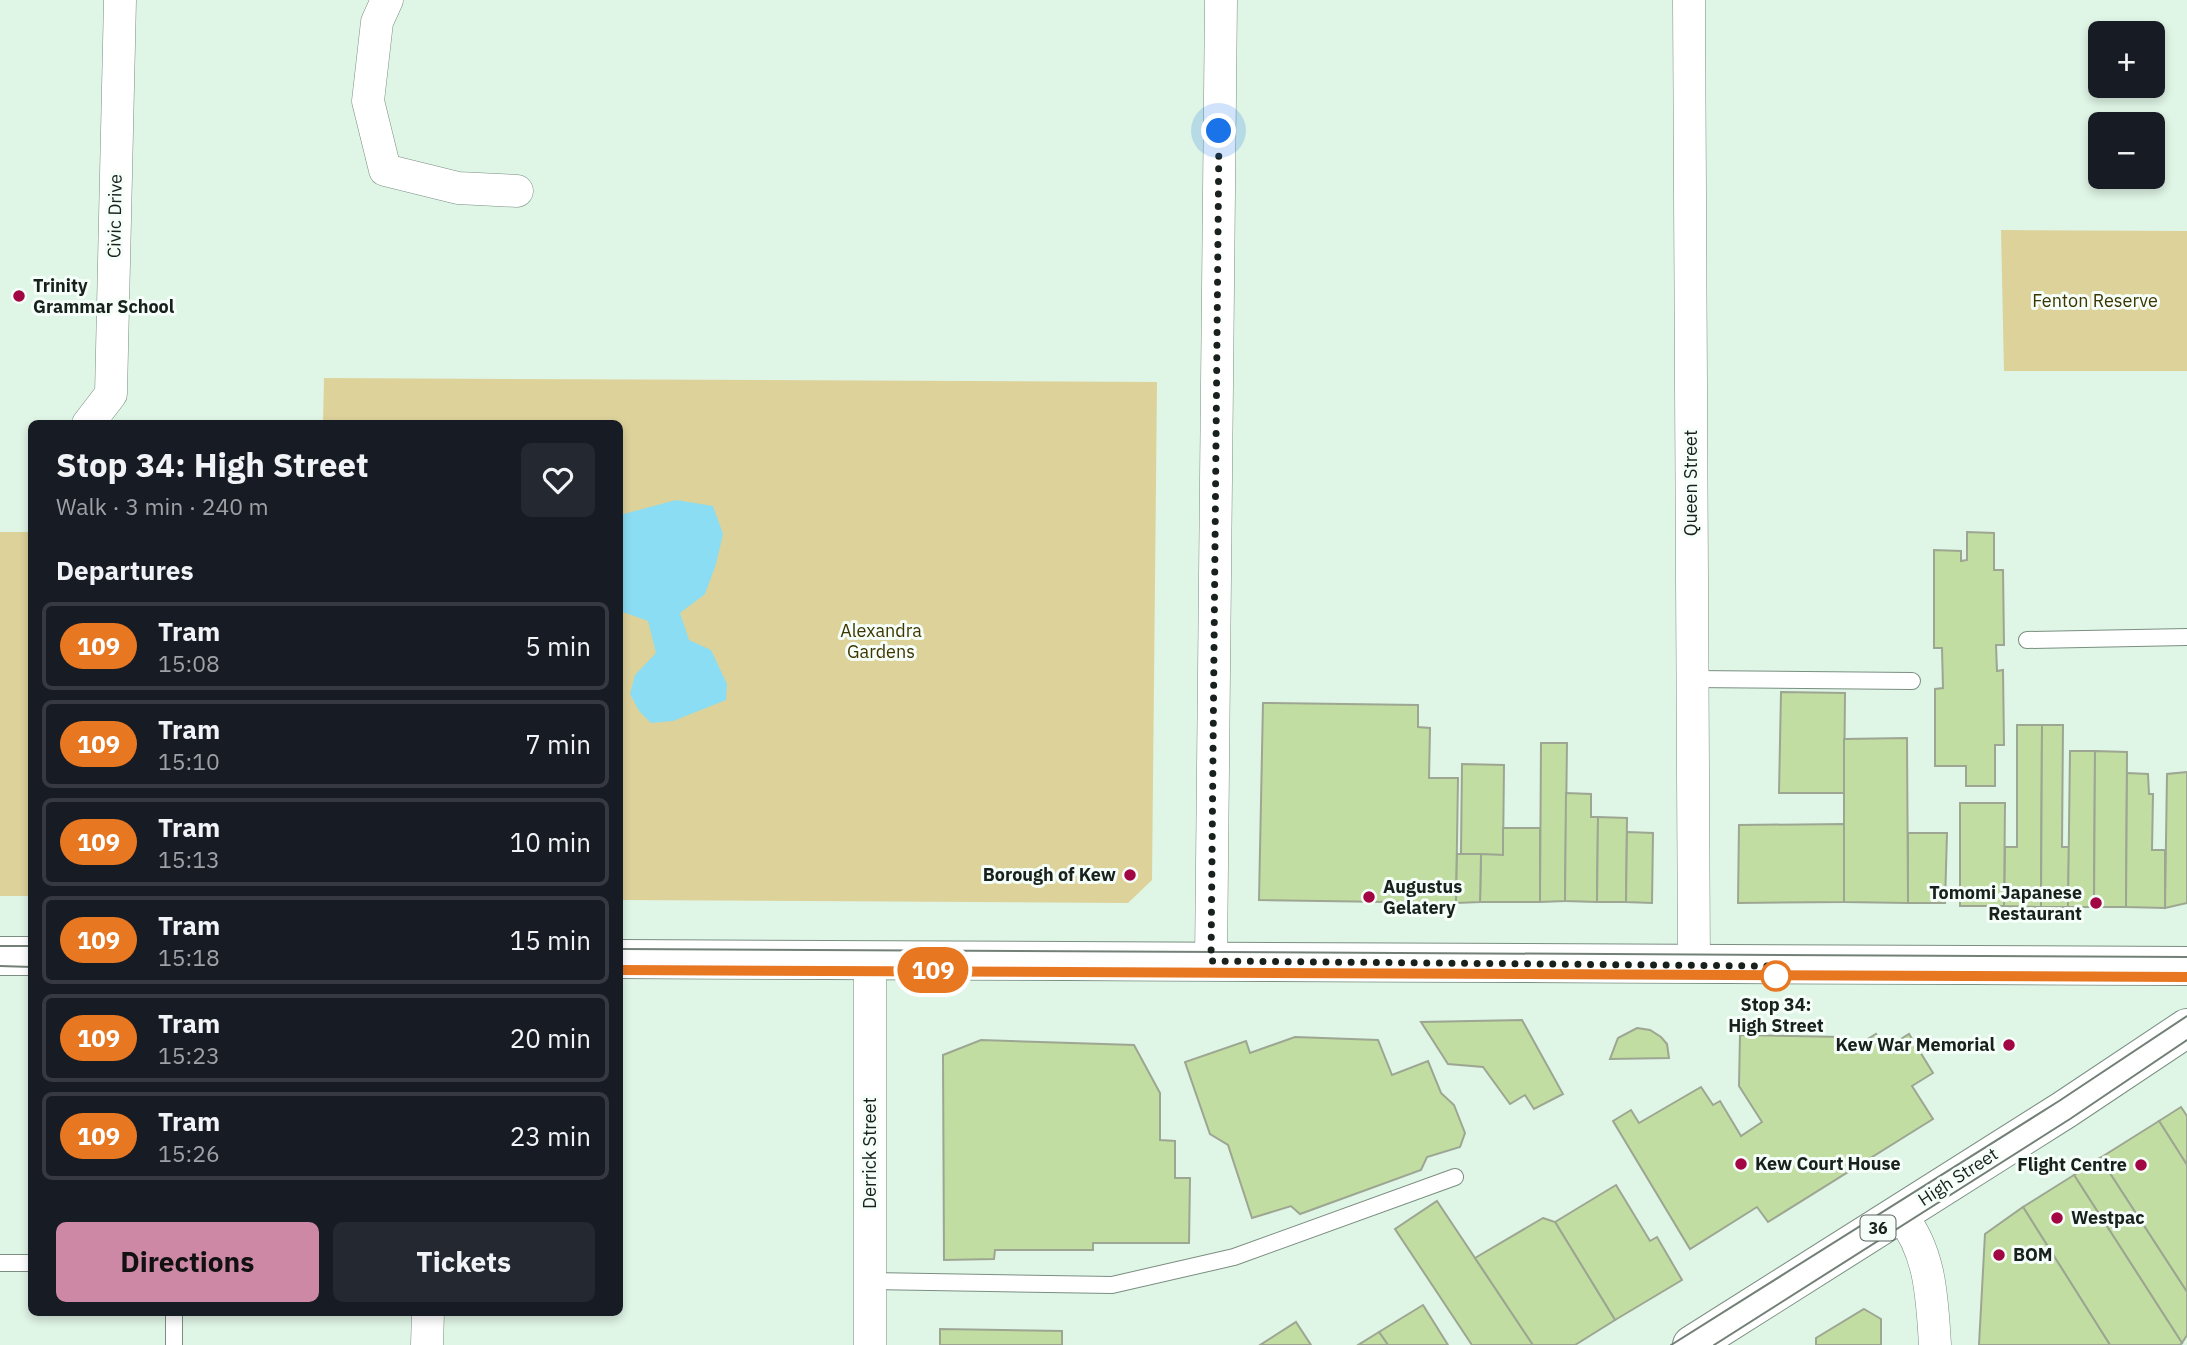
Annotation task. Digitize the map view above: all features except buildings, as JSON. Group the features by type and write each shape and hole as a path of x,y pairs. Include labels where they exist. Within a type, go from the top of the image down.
{"main road":[{"path":"0,956 28,956"},
{"path":"623,959 2187,967"},
{"name":"High Street","path":"1692,1345 2187,1028"}],"street":[{"name":"Civic Drive","path":"91,420 111,394 120,0"},
{"path":"387,0 377,22 368,101 385,170 458,188 517,191"},
{"path":"1211,961 1221,0"},
{"name":"Queen Street","path":"1689,0 1694,965"},
{"name":"Derrick Street","path":"870,960 870,1345"},
{"path":"1900,1214 1922,1248 1932,1296 1935,1345"},
{"path":"427,1345 428,1316"}],"lane":[{"path":"2027,640 2187,637"},
{"path":"1692,679 1912,681"},
{"path":"871,1281 1112,1285 1234,1258 1455,1177"},
{"path":"0,1263 28,1263"},
{"path":"174,1316 174,1345"}],"green space":[{"name":"Fenton Reserve","path":"2001,230 2187,231 2187,371 2004,371"},
{"name":"Alexandra Gardens","path":"324,378 1157,382 1152,880 1128,903 623,900 623,420 323,420"},
{"path":"0,532 28,532 28,896 0,896"}],"water":[{"path":"676,500 713,506 723,534 705,594 680,613 689,640 711,650 727,684 726,700 673,721 651,723 639,711 630,694 635,675 656,653 648,621 623,612 623,514"}],"tram line":[{"path":"0,946 28,946"},
{"path":"623,949 2187,957"},
{"path":"0,966 28,967"},
{"path":"623,970 2187,977"},
{"name":"109","path":"623,970 2187,977"},
{"path":"1671,1345 2059,1101 2187,1016"},
{"path":"1714,1345 2070,1119 2187,1040"}],"place":[{"name":"Trinity Grammar School","path":"19,296"},
{"name":"Borough of Kew","path":"1130,875"},
{"name":"Augustus Gelatery","path":"1369,897"},
{"name":"Tomomi Japanese Restaurant","path":"2096,903"},
{"name":"Stop 34: High Street","path":"1776,976"},
{"name":"Kew War Memorial","path":"2009,1045"},
{"name":"Kew Court House","path":"1741,1164"},
{"name":"Flight Centre","path":"2141,1165"},
{"name":"Westpac","path":"2057,1218"},
{"name":"BOM","path":"1999,1255"}],"route":[{"path":"1219,131 1211,961 1767,966 1776,976"}]}
